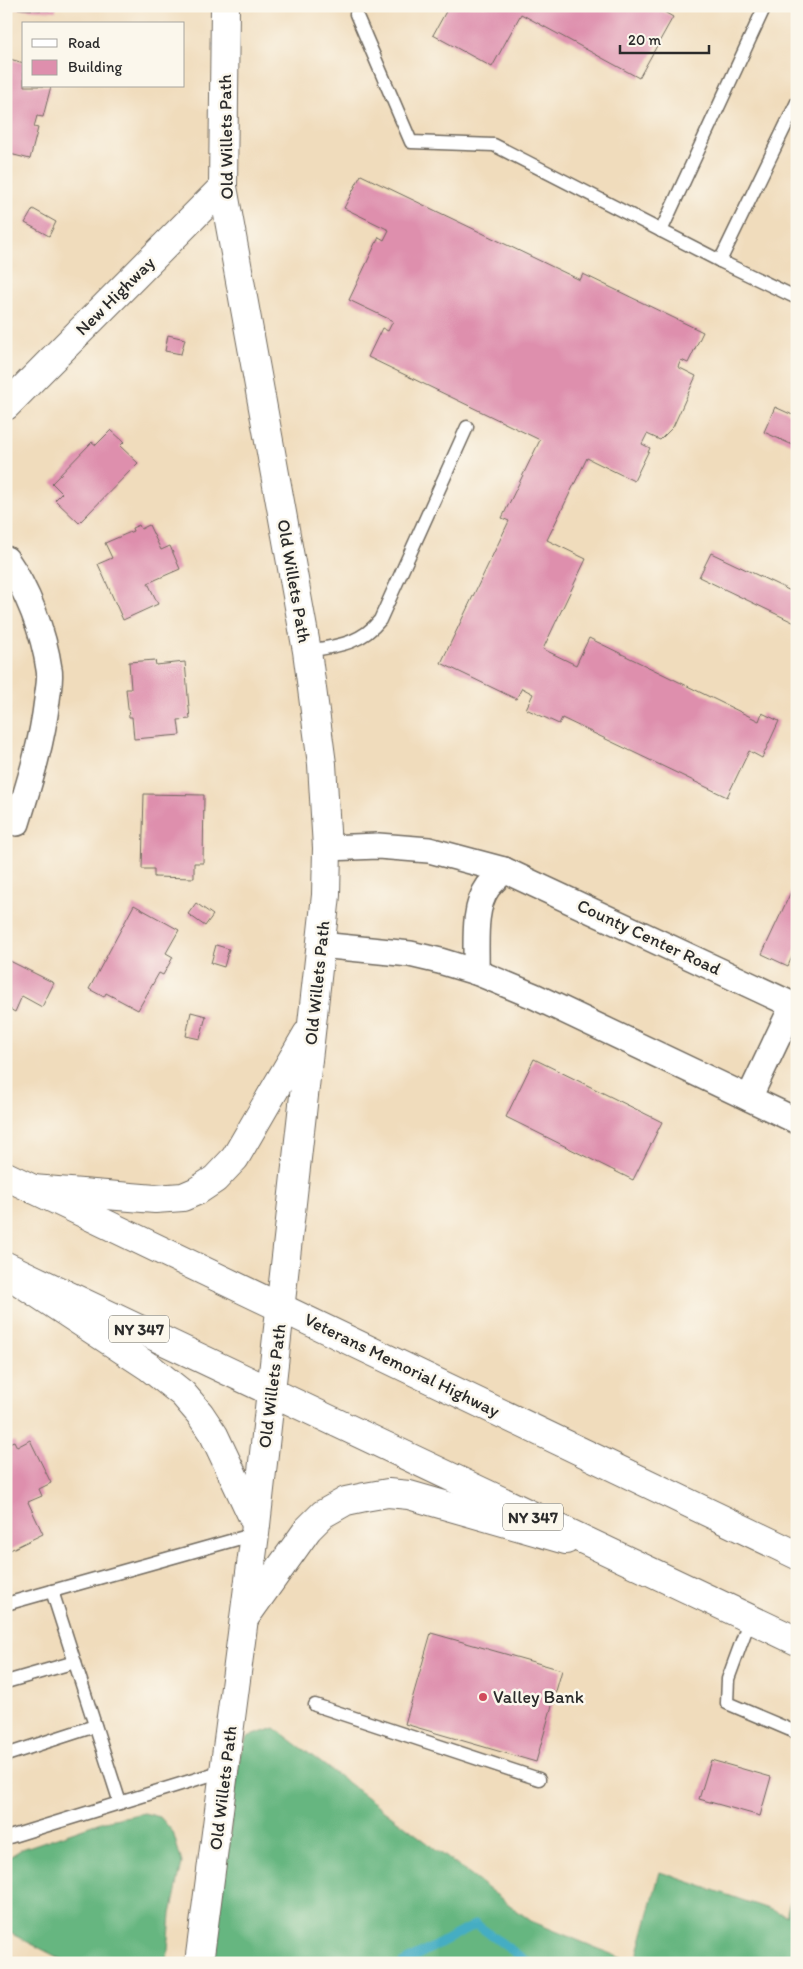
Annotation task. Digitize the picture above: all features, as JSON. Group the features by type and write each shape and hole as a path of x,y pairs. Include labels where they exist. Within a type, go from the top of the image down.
{"main road":[{"name":"Old Willets Path","path":"199,1963 226,1770 256,1529 326,895 327,848 322,764 307,651 223,186 225,6"},
{"name":"New Highway","path":"6,406 223,186"},
{"path":"32,1189 155,1199 183,1197 197,1191 214,1179 235,1158 312,1024"},
{"name":"Veterans Memorial Highway","path":"6,1176 797,1555"},
{"name":"NY 347","path":"6,1266 797,1641"},
{"path":"6,1273 141,1362 183,1394 214,1435 256,1529"},
{"path":"244,1619 316,1520 335,1506 365,1496 388,1493 426,1499 609,1553"}],"street":[{"path":"6,559 38,621 50,671 37,760 16,823"},
{"name":"County Center Road","path":"327,848 378,846 412,848 457,856 504,870 795,1003 749,1098"},
{"path":"476,972 477,934 482,899 488,888 504,870"},
{"path":"320,945 410,954 476,972 534,996 797,1121"}],"lane":[{"path":"360,6 356,14 411,142 494,145 720,261 797,298"},
{"path":"661,231 765,6"},
{"path":"720,261 797,102"},
{"path":"307,651 330,647 360,638 371,631 380,620 467,427"},
{"path":"6,1604 256,1529"},
{"path":"52,1591 120,1803"},
{"path":"750,1619 728,1679 727,1704 793,1731 797,1728"},
{"path":"6,1682 75,1662"},
{"path":"315,1705 539,1779"},
{"path":"6,1756 95,1726"},
{"path":"6,1838 226,1770"}],"green space":[{"path":"275,1728 531,1921 633,1963 213,1963 240,1755 247,1737"},
{"path":"144,1813 160,1817 173,1832 182,1863 171,1914 167,1963 69,1963 6,1931 6,1859 22,1849 104,1821"},
{"path":"660,1872 786,1915 797,1880 797,1963 635,1963"}],"building":[{"path":"7,6 56,6 56,11 7,8"},
{"path":"449,6 654,6 673,17 639,78 521,14 492,67 433,35"},
{"path":"6,58 22,62 22,88 50,88 43,117 37,116 34,127 38,128 30,159 6,153"},
{"path":"361,175 580,280 583,274 703,332 688,363 681,360 678,367 696,376 673,427 660,440 647,434 642,444 650,448 634,481 587,458 547,540 586,559 543,649 576,665 589,638 759,721 762,713 779,721 762,758 749,751 727,797 562,718 559,724 526,709 533,694 522,688 516,699 441,663 509,521 502,518 540,440 368,357 382,328 388,331 393,321 349,300 379,237 384,240 389,230 344,208"},
{"path":"33,209 56,222 49,236 25,223"},
{"path":"168,335 185,339 181,354 165,351"},
{"path":"775,407 797,417 797,447 764,432"},
{"path":"111,430 124,442 120,446 138,463 79,523 55,500 62,493 52,483 92,442 96,445"},
{"path":"139,525 141,529 149,525 161,550 170,546 180,569 148,583 158,604 123,620 98,564 112,558 105,543 133,531 132,528"},
{"path":"711,553 797,594 797,624 699,577"},
{"path":"155,660 156,665 185,662 190,719 178,720 180,735 134,739 132,717 129,717 126,689 131,689 129,662"},
{"path":"144,794 204,795 203,863 194,863 194,878 154,877 154,869 142,869"},
{"path":"797,879 797,946 788,966 762,954"},
{"path":"196,903 213,915 205,926 188,914"},
{"path":"134,905 179,930 166,953 173,957 163,975 159,973 138,1010 106,993 104,997 89,989"},
{"path":"216,945 229,949 224,967 211,963"},
{"path":"6,959 54,983 42,1007 22,996 15,1012 6,1007"},
{"path":"191,1012 206,1016 200,1039 186,1036"},
{"path":"534,1059 662,1122 633,1180 506,1117"},
{"path":"30,1440 51,1483 39,1489 42,1496 28,1502 43,1534 6,1552 6,1444 14,1441 17,1447"},
{"name":"Valley Bank","path":"431,1633 562,1670 536,1762 405,1724"},
{"path":"711,1760 771,1777 760,1816 699,1799"}],"waterway":[{"path":"403,1963 476,1924 529,1963"}],"place":[{"name":"Valley Bank","path":"483,1697"}]}
